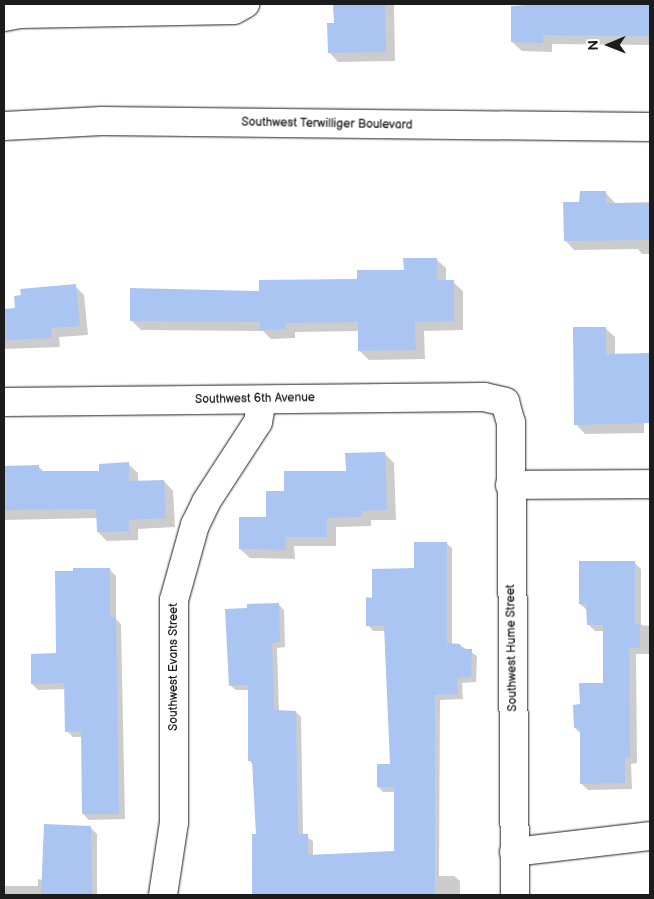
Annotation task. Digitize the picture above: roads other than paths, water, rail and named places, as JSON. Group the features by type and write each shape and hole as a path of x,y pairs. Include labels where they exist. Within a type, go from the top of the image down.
{"street":[{"path":"4,17 20,14 234,10 245,4"},
{"name":"Southwest Terwilliger Boulevard","path":"4,126 102,121 650,127"},
{"name":"Southwest 6th Avenue","path":"4,402 484,397 505,402"},
{"name":"Southwest Evans Street","path":"163,895 174,822 174,600 195,525 206,502 258,422 262,400"},
{"name":"Southwest Hume Street","path":"505,402 511,423 510,485 515,895"},
{"path":"510,485 650,484"},
{"path":"514,852 650,836"}]}
